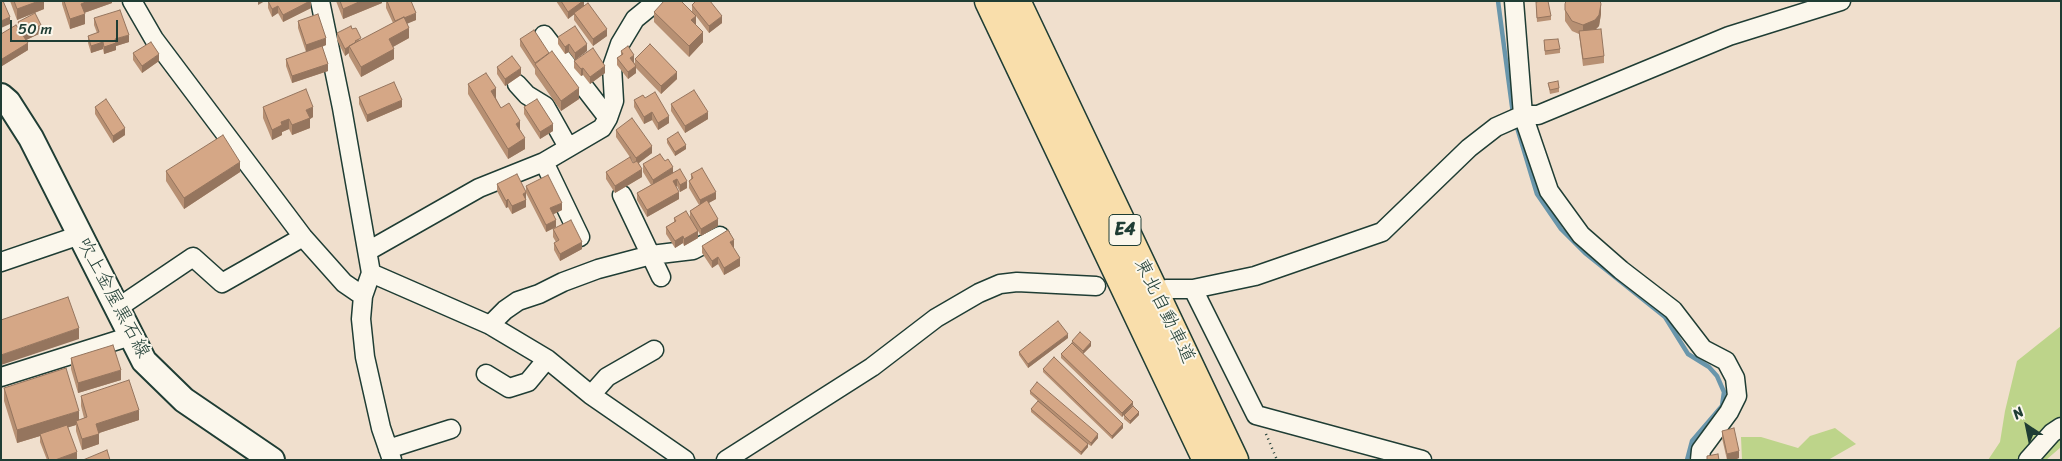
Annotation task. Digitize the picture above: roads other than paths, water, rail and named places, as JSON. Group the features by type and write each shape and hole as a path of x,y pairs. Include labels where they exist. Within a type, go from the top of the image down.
{"highway":[{"name":"東北自動車道","path":"989,1 1207,460"},
{"name":"東北自動車道","path":"1016,1 1234,460"}],"main road":[{"name":"吹上金屋黒石線","path":"1,96 8,102 31,138 144,361 184,400 272,460"}],"street":[{"path":"132,1 154,39 304,237 344,283 364,296"},
{"path":"320,1 368,251 371,273 364,296 361,319 366,357 381,428 390,454 451,428"},
{"path":"368,251 479,188 544,162 602,128 614,101 612,67 620,44 635,20 657,1"},
{"path":"1514,1 1517,117 1549,190 1581,235 1621,270 1673,310 1703,349 1726,361 1735,378 1737,396 1729,412 1701,450 1700,460"},
{"path":"1166,289 1193,289 1255,276 1382,232 1469,148 1496,127 1517,117 1538,115 1728,36 1841,1"},
{"path":"544,35 608,118"},
{"path":"516,84 527,95 544,106 568,147"},
{"path":"544,162 580,237"},
{"path":"622,195 661,278"},
{"path":"1,262 80,235"},
{"path":"490,324 518,301 540,294 562,282 598,269 651,256 693,250 720,236"},
{"path":"116,309 193,257 222,283 304,237"},
{"path":"371,273 490,324 547,359 591,396 685,460"},
{"path":"726,460 872,368 936,318 979,293 1000,284 1017,282 1096,286"},
{"path":"1193,289 1256,415 1422,460"},
{"path":"1,377 130,336"},
{"path":"591,396 607,377 654,350"},
{"path":"486,374 509,388 528,382 547,359"},
{"path":"2028,460 2052,433 2061,427"}],"waterway":[{"path":"1498,1 1513,114"},
{"path":"1516,124 1537,194 1561,229 1585,253 1665,317 1688,354 1709,367 1717,376 1724,392 1722,406 1692,441 1687,460"}]}
